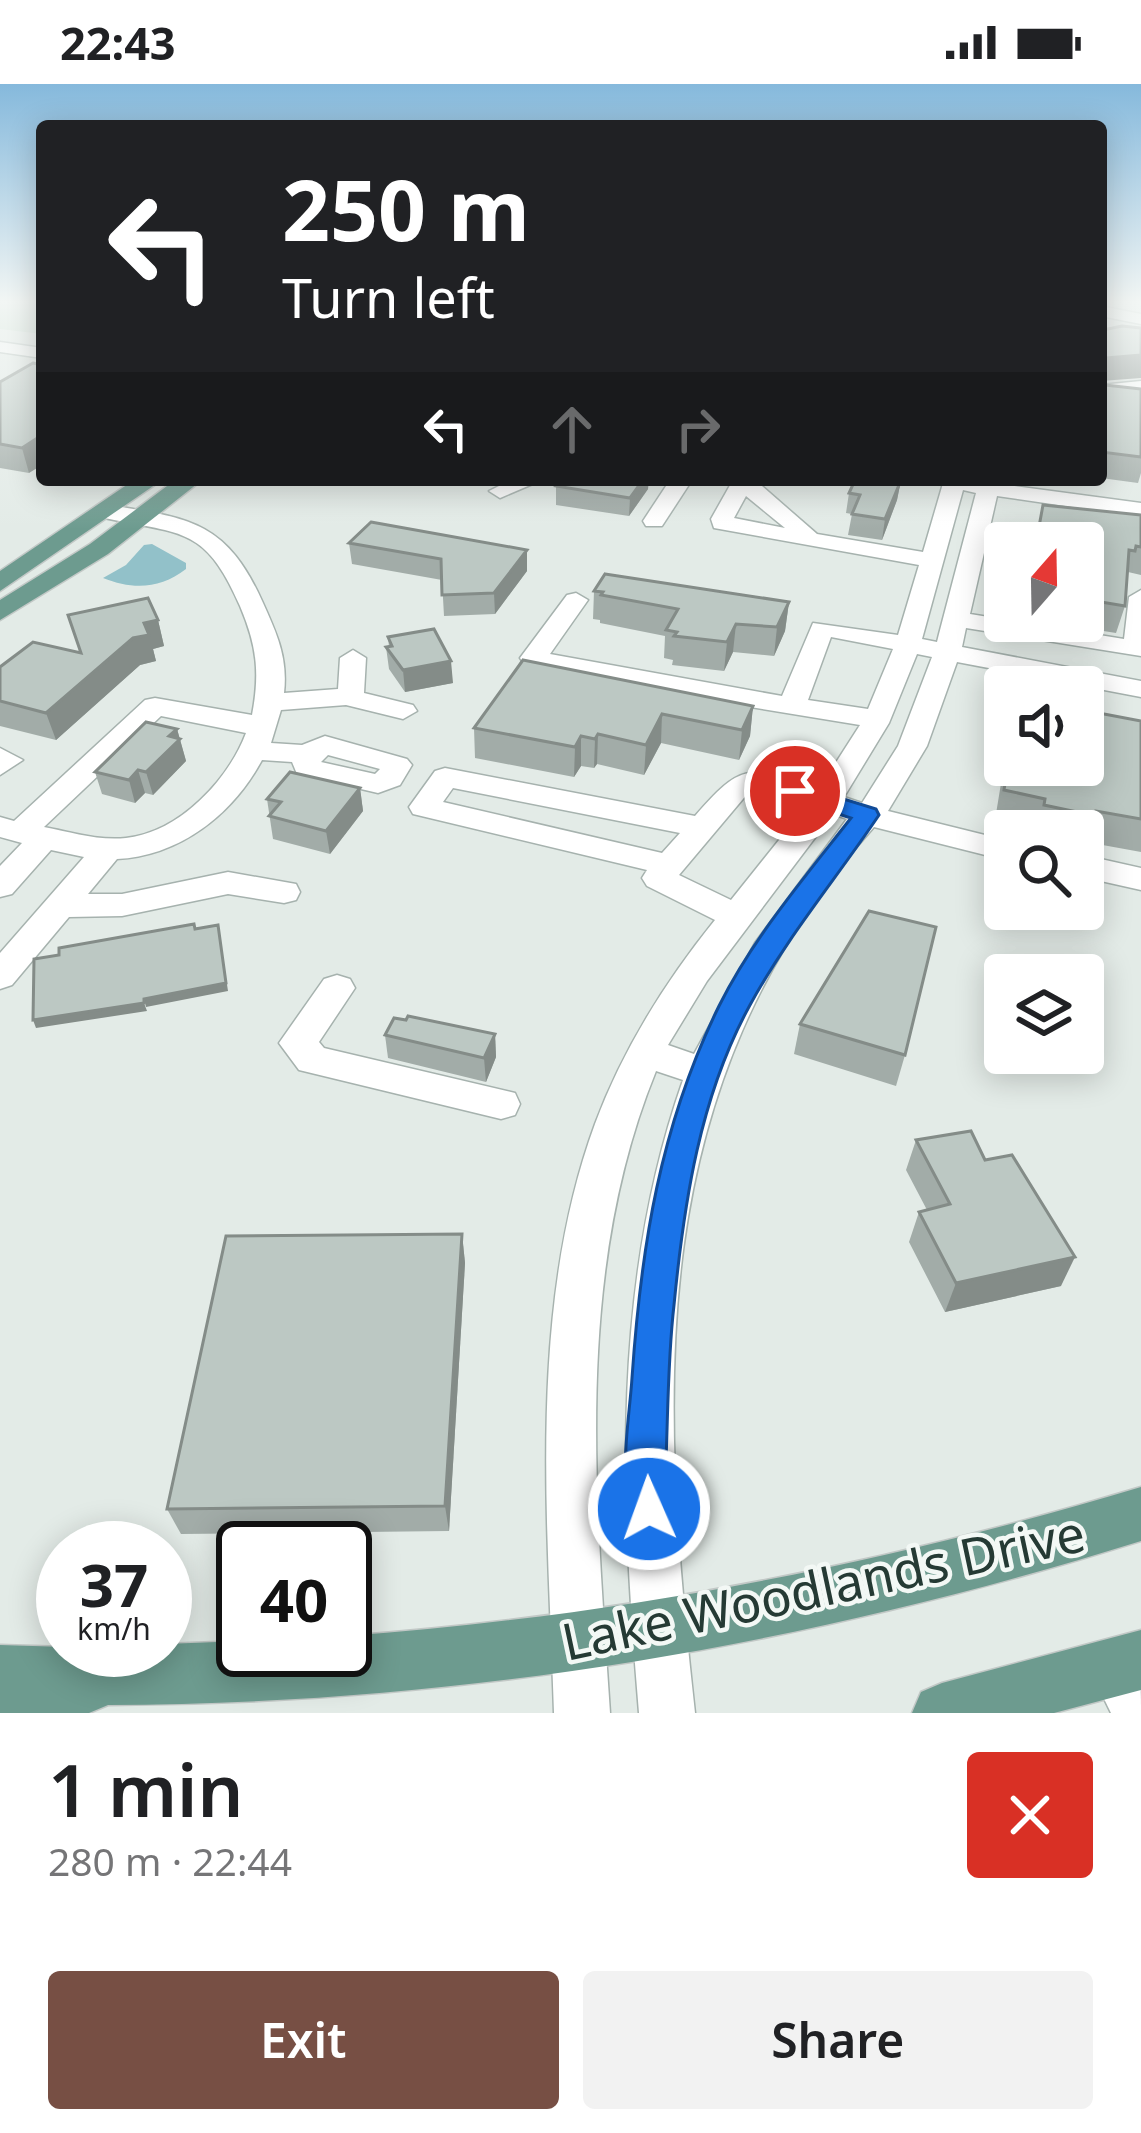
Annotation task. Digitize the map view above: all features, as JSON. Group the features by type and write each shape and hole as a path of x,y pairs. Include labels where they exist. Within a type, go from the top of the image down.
{"main road":[{"path":"1,582 142,486"},
{"path":"0,612 143,518 183,486"},
{"name":"Lake Woodlands Drive","path":"192,1670 579,1644 659,1631 1021,1555 1141,1514"},
{"name":"Lake Woodlands Drive","path":"0,1675 36,1675"},
{"path":"15,1713 105,1677"},
{"path":"942,1713 1132,1681"}],"street":[{"path":"1107,391 1141,388"},
{"path":"1107,406 1141,410"},
{"path":"500,491 514,486"},
{"path":"654,521 676,486"},
{"path":"741,486 722,524 931,560"},
{"path":"749,486 800,527 806,534 800,538"},
{"path":"582,1713 572,1463 579,1300 603,1165 645,1052 734,915 858,754 876,719 931,560 962,486"},
{"path":"667,1713 646,1467 655,1311 672,1175 704,1072 734,1007 788,918 893,783 920,729 951,636 964,486"},
{"path":"989,486 1141,510"},
{"path":"22,832 109,848 142,847 184,830 216,808 260,727 271,650 223,550 198,534 108,512"},
{"path":"793,704 822,628 905,644 951,636 1136,649 1141,597"},
{"path":"576,600 533,658 652,683 876,719"},
{"path":"951,636 1141,689"},
{"path":"260,727 346,698 352,691 352,658"},
{"path":"346,698 403,711"},
{"path":"0,886 22,832 155,706 260,727 306,754"},
{"path":"670,865 424,807 445,777 702,827"},
{"path":"734,915 658,878 739,784 766,782 867,815 984,845"},
{"path":"0,976 109,848"},
{"path":"1104,871 1141,879"},
{"path":"59,906 122,905 228,883 284,892"},
{"path":"337,988 298,1043 312,1060 501,1104"},
{"path":"645,1052 704,1072"}],"water":[{"path":"152,544 186,563 186,569 146,586 103,578 126,565 144,545"}],"building":[{"path":"9,377 36,377 36,439 22,448 0,444 0,382"},
{"path":"1107,385 1141,389 1141,457 1107,453"},
{"path":"556,486 639,486 630,498"},
{"path":"852,486 899,486 885,519 852,514 860,495 849,493"},
{"path":"1043,505 1141,515 1141,547 1129,550 1125,606 1104,602 1104,522 1040,522"},
{"path":"371,522 527,550 494,593 442,595 441,559 349,543"},
{"path":"605,574 789,602 777,627 736,624 727,642 674,636 677,632 666,630 678,609 601,595 603,592 594,591"},
{"path":"148,598 158,620 144,623 149,635 133,638 46,713 0,701 0,667 33,642 81,653 68,615"},
{"path":"434,629 451,661 403,670 386,647 392,646 388,637"},
{"path":"523,660 753,706 742,730 662,714 646,745 598,734 595,739 581,736 575,747 474,728"},
{"path":"1104,714 1141,721 1141,819 1104,810 1044,805 1045,799 1004,790 1005,786 1104,786"},
{"path":"146,722 177,729 169,736 180,739 146,772 138,770 129,780 95,772"},
{"path":"290,772 360,788 326,831 269,816 281,802 267,799"},
{"path":"869,911 936,927 905,1055 800,1024"},
{"path":"194,924 195,929 218,925 226,983 144,999 144,1003 33,1020 34,959 59,955 59,948"},
{"path":"408,1016 495,1034 484,1058 385,1035 394,1018 406,1020"},
{"path":"971,1131 985,1160 1012,1155 1075,1257 956,1283 919,1212 950,1204 916,1140"},
{"path":"462,1234 445,1506 167,1509 226,1236"}],"route":[{"path":"649,1509 646,1467 655,1311 672,1175 704,1072 734,1007 788,918 867,815 795,791"}]}
